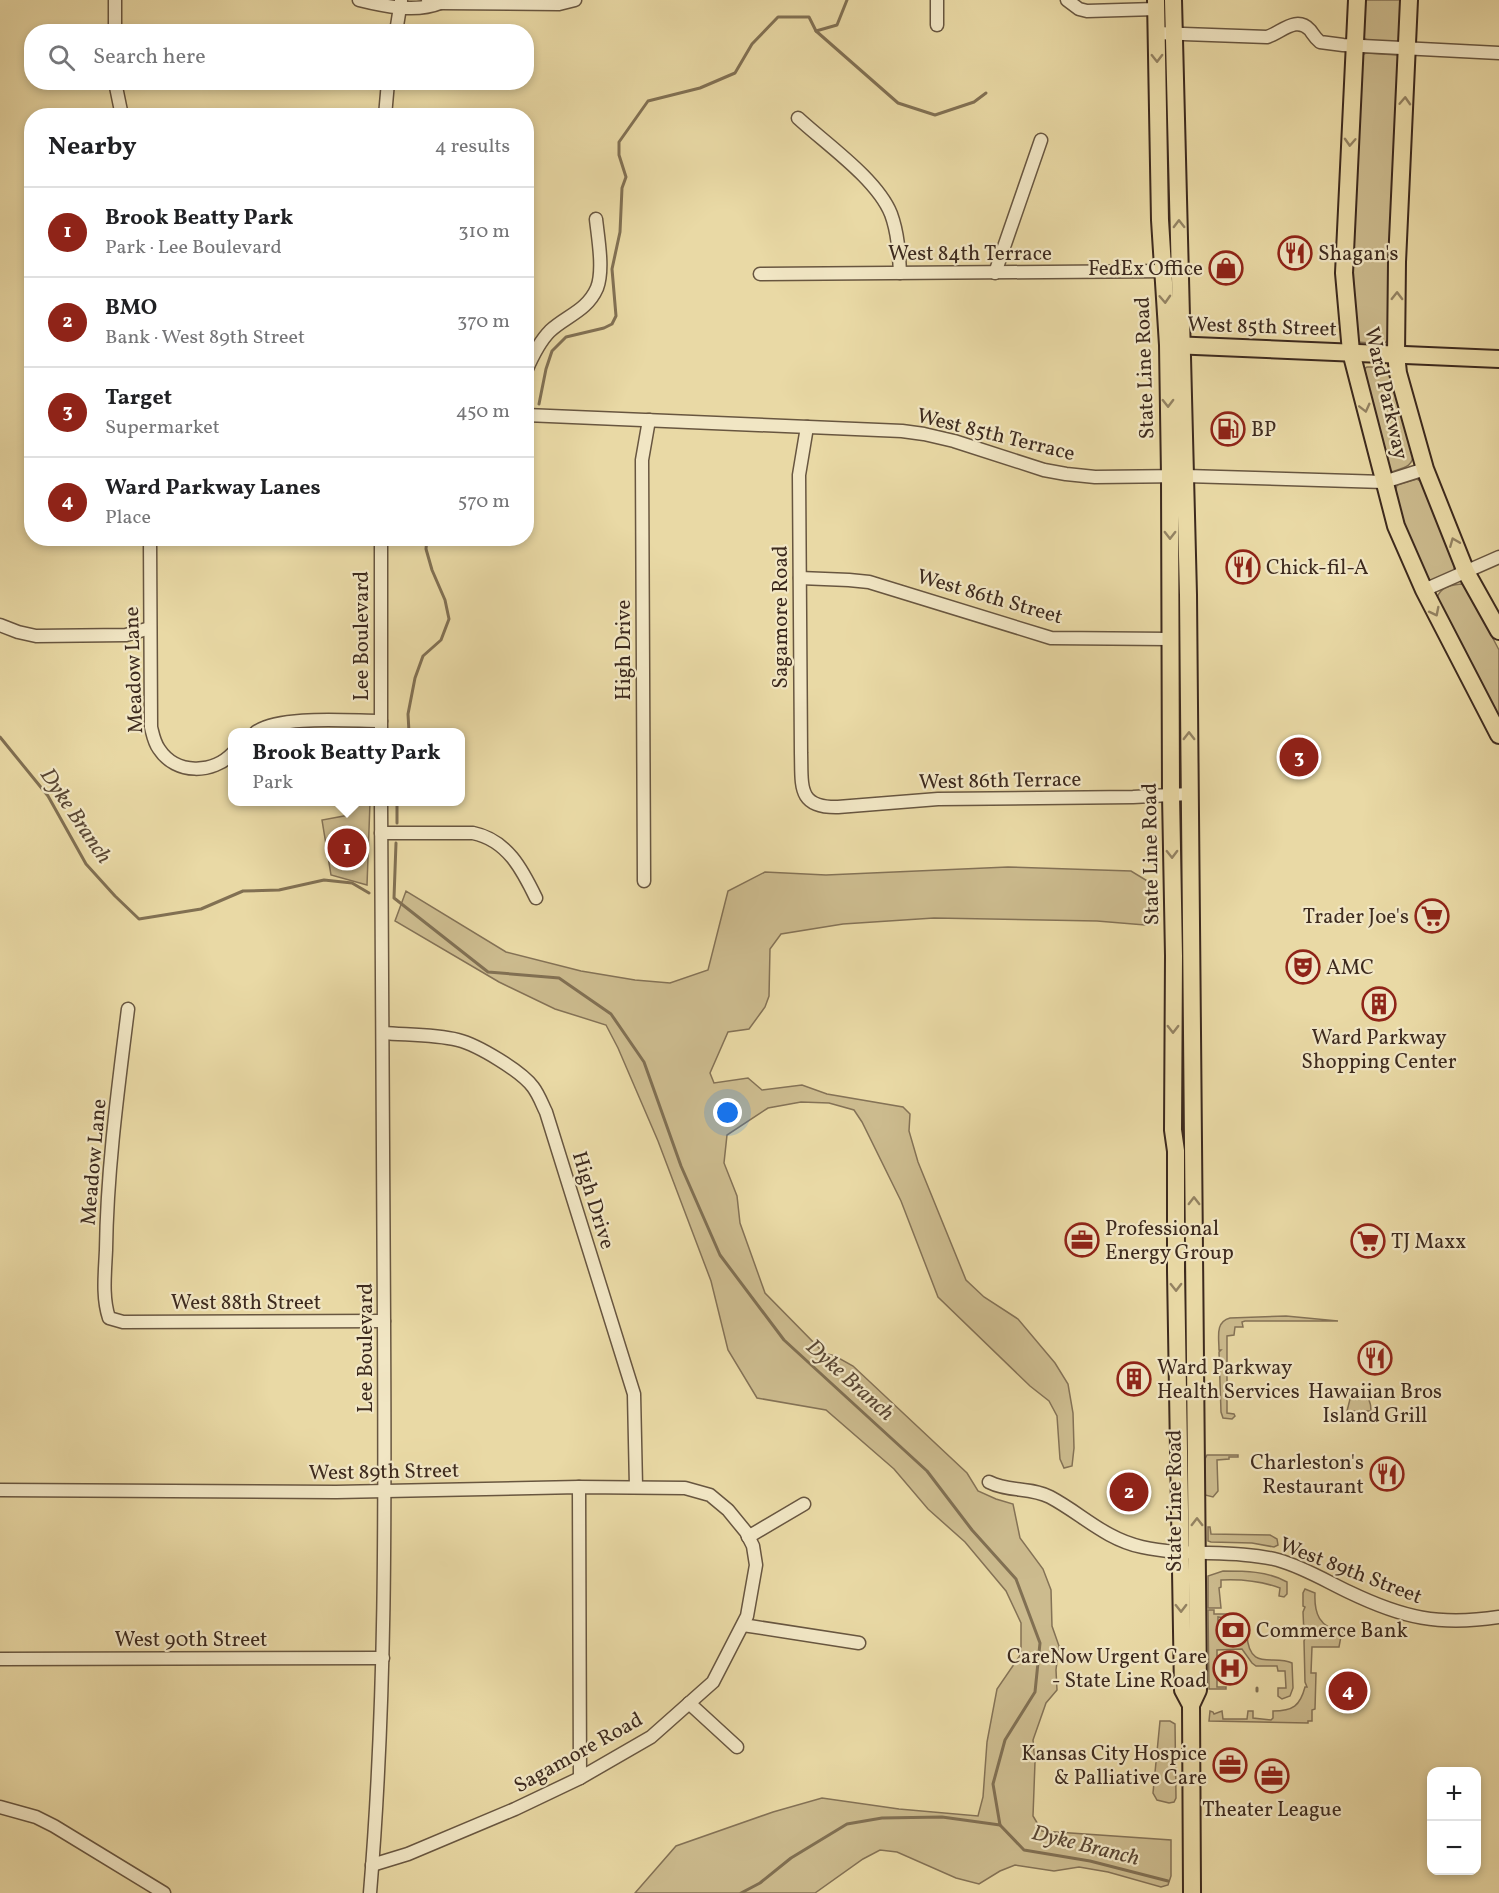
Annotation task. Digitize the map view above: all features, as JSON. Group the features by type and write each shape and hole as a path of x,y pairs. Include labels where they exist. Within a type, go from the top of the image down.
{"main road":[{"name":"State Line Road","path":"1173,0 1175,33 1172,271 1189,794 1194,1076 1194,1271 1189,1552"},
{"name":"Ward Parkway","path":"1358,0 1344,273 1351,352 1396,526 1424,590 1499,735"},
{"name":"Ward Parkway","path":"1409,0 1398,262 1396,354 1398,373 1425,469 1466,572 1499,631"},
{"name":"State Line Road","path":"1156,5 1160,220 1172,271"},
{"name":"West 85th Street","path":"1175,345 1499,359"},
{"name":"State Line Road","path":"1178,476 1170,639 1174,956 1173,1130 1176,1151 1189,1552 1198,1690 1191,1705 1192,1893"}],"street":[{"path":"115,0 115,24"},
{"path":"359,0 425,7 435,1 559,4 571,1"},
{"path":"938,0 938,25"},
{"path":"1067,0 1079,9 1087,11 1156,5"},
{"path":"397,24 401,3"},
{"path":"1156,33 1267,37 1296,24 1309,29 1320,42 1355,46 1499,53"},
{"path":"117,90 120,108"},
{"path":"386,108 387,90"},
{"path":"798,118 871,183 883,199 892,216 897,238 900,273"},
{"path":"995,273 1041,140"},
{"path":"534,356 550,331 577,313 590,300 598,287 600,261 596,219"},
{"name":"West 84th Terrace","path":"760,274 1172,271"},
{"name":"West 85th Terrace","path":"534,415 924,434 954,441 1044,470 1095,477 1178,476 1384,482 1425,469"},
{"name":"High Drive","path":"644,881 642,460 649,420"},
{"name":"Sagamore Road","path":"807,427 800,475 802,782 803,792 812,803"},
{"name":"Meadow Lane","path":"150,546 151,727 154,742 170,761 181,767 207,768 228,757"},
{"name":"Lee Boulevard","path":"381,546 381,727"},
{"path":"1424,590 1499,557"},
{"name":"West 86th Street","path":"800,578 869,582 1052,638 1170,639"},
{"path":"0,625 36,636 126,635 150,628"},
{"path":"266,728 275,724 292,722 381,727"},
{"name":"West 86th Terrace","path":"812,803 823,808 831,808 966,798 1096,798 1189,794"},
{"name":"Lee Boulevard","path":"370,1893 383,1658 385,1491 381,806"},
{"path":"381,833 473,833 485,836 499,844 519,865 536,898"},
{"name":"Meadow Lane","path":"109,1318 105,1305 106,1233 113,1132 128,1009"},
{"name":"High Drive","path":"383,1033 444,1038 468,1043 522,1076 539,1097 546,1112 634,1394 636,1487"},
{"name":"West 88th Street","path":"109,1318 123,1322 384,1321"},
{"name":"West 89th Street","path":"989,1482 1003,1487 1032,1490 1050,1497 1100,1531 1124,1542 1143,1547 1248,1555 1281,1561 1378,1606 1409,1616 1448,1622 1499,1617"},
{"path":"579,1487 580,1778"},
{"name":"West 89th Street","path":"0,1490 385,1491 579,1487 685,1488 710,1495 728,1510 748,1537"},
{"path":"748,1537 804,1504"},
{"name":"Sagamore Road","path":"372,1865 408,1854 580,1778 651,1737 713,1682 743,1625 747,1616 756,1565 753,1546 748,1537"},
{"path":"743,1625 859,1643"},
{"name":"West 90th Street","path":"0,1659 383,1658"},
{"path":"689,1703 737,1747"},
{"path":"0,1807 36,1817 54,1826 164,1893"}],"shaded area":[{"path":"1362,0 1402,0 1399,41 1370,41 1362,37"},
{"path":"1366,53 1397,55 1400,60 1389,339 1384,344 1357,342 1354,306 1353,235 1356,163 1362,55"},
{"path":"1367,367 1391,370 1413,453 1410,464 1391,472 1386,470 1362,370"},
{"path":"1417,479 1422,482 1455,565 1453,572 1432,581 1423,572 1394,497 1397,485"},
{"path":"1461,584 1465,585 1499,650 1499,721 1437,601 1439,593"},
{"path":"350,806 370,806 367,885 331,875 322,820 349,815"},
{"path":"1008,867 1131,871 1154,885 1158,916 1145,925 1097,921 934,918 843,924 781,934 770,949 769,996 765,1007 749,1029 728,1032 710,1073 714,1083 748,1078 762,1090 802,1085 827,1094 903,1107 910,1114 909,1131 918,1162 966,1280 984,1297 1018,1319 1055,1363 1068,1384 1073,1413 1072,1466 1064,1468 1060,1459 1057,1416 1049,1401 1030,1386 938,1297 901,1201 854,1110 829,1103 801,1102 768,1108 727,1135 724,1163 737,1196 740,1223 765,1293 824,1353 853,1366 967,1473 978,1491 1013,1504 1020,1538 1043,1569 1051,1590 1052,1626 1059,1646 1056,1670 1057,1690 1046,1703 1033,1740 1035,1762 1033,1816 1042,1831 1171,1840 1171,1876 1168,1885 1161,1887 1108,1872 1079,1867 1054,1871 1015,1865 979,1884 956,1878 897,1852 880,1850 863,1859 815,1893 635,1893 676,1846 773,1812 822,1798 899,1809 978,1816 983,1797 987,1742 997,1689 1021,1654 1021,1623 1006,1591 965,1542 928,1509 894,1469 826,1410 757,1398 728,1350 711,1281 658,1141 606,1025 555,1009 499,982 395,921 406,891 506,952 581,971 670,983 708,970 728,891 765,872 826,875"},
{"path":"1286,1316 1338,1321 1245,1321 1242,1322 1243,1327 1235,1327 1234,1335 1227,1336 1227,1413 1235,1416 1232,1419 1223,1418 1219,1352 1221,1350 1219,1350 1220,1326 1230,1318"},
{"path":"1357,1389 1362,1389 1366,1394 1371,1411 1347,1411 1350,1399"},
{"path":"1207,1455 1238,1455 1238,1457 1217,1460 1218,1491 1213,1497 1205,1495"},
{"path":"1208,1527 1210,1527 1211,1534 1270,1535 1277,1539 1278,1545 1274,1547 1252,1543 1211,1542 1208,1541"},
{"path":"1223,1571 1256,1572 1280,1578 1287,1582 1287,1594 1284,1597 1279,1596 1280,1588 1259,1582 1221,1580 1219,1588 1221,1608 1208,1608 1208,1576"},
{"path":"1305,1589 1315,1593 1317,1613 1323,1623 1342,1631 1339,1647 1312,1647 1311,1673 1316,1673 1315,1709 1312,1710 1312,1721 1308,1723 1209,1721 1210,1711 1214,1714 1222,1711 1223,1719 1247,1719 1248,1711 1253,1711 1253,1718 1271,1720 1273,1711 1291,1708 1301,1699 1307,1687 1303,1612"},
{"path":"1208,1610 1214,1610 1214,1614 1227,1614 1224,1618 1218,1617 1218,1635 1247,1635 1252,1654 1257,1658 1292,1663 1293,1688 1290,1696 1282,1699 1278,1696 1278,1688 1286,1688 1285,1671 1278,1671 1277,1666 1256,1666 1242,1649 1217,1650 1217,1687 1226,1687 1226,1689 1209,1689"},
{"path":"1160,1721 1170,1721 1175,1724 1176,1798 1174,1802 1169,1803 1157,1800 1153,1793"}],"waterway":[{"path":"539,404 552,351 566,337 604,328 612,324 616,316 612,269 620,232 622,188 626,177 619,155 619,142 648,101 700,88 735,73 752,44 778,17 809,17 816,31 837,25 847,0"},
{"path":"816,31 898,103 935,115 974,102 986,93"},
{"path":"409,728 408,714 415,678 423,656 441,640 449,619 445,600 432,570 426,546"},
{"name":"Dyke Branch","path":"0,737 48,796 86,864 139,919 201,909 243,891 279,890 324,880 352,883 369,893"},
{"path":"397,806 397,823"},
{"name":"Dyke Branch","path":"396,843 394,898 488,972 559,978 611,1014 644,1062 681,1166 720,1255 784,1340 927,1471 972,1530 1016,1579 1040,1643 1035,1692 1005,1740 993,1784 1000,1825 1024,1850 1090,1861 1168,1881"},
{"path":"741,1893 760,1883 791,1858 847,1824 882,1818 942,1817 1000,1825"}],"place":[{"name":"Shagan's","path":"1295,253"},
{"name":"FedEx Office","path":"1226,268"},
{"name":"BP","path":"1228,429"},
{"name":"Chick-fil-A","path":"1243,567"},
{"name":"Target","path":"1299,757"},
{"name":"Brook Beatty Park","path":"347,848"},
{"name":"Trader Joe's","path":"1432,916"},
{"name":"AMC","path":"1303,967"},
{"name":"Ward Parkway Shopping Center","path":"1379,1004"},
{"name":"Professional Energy Group","path":"1082,1240"},
{"name":"TJ Maxx","path":"1368,1241"},
{"name":"Hawaiian Bros Island Grill","path":"1375,1358"},
{"name":"Ward Parkway Health Services","path":"1134,1379"},
{"name":"Charleston's Restaurant","path":"1387,1474"},
{"name":"BMO","path":"1129,1492"},
{"name":"Commerce Bank","path":"1233,1630"},
{"name":"CareNow Urgent Care - State Line Road","path":"1230,1668"},
{"name":"Ward Parkway Lanes","path":"1348,1691"},
{"name":"Kansas City Hospice & Palliative Care","path":"1230,1765"},
{"name":"Theater League","path":"1272,1776"}]}
